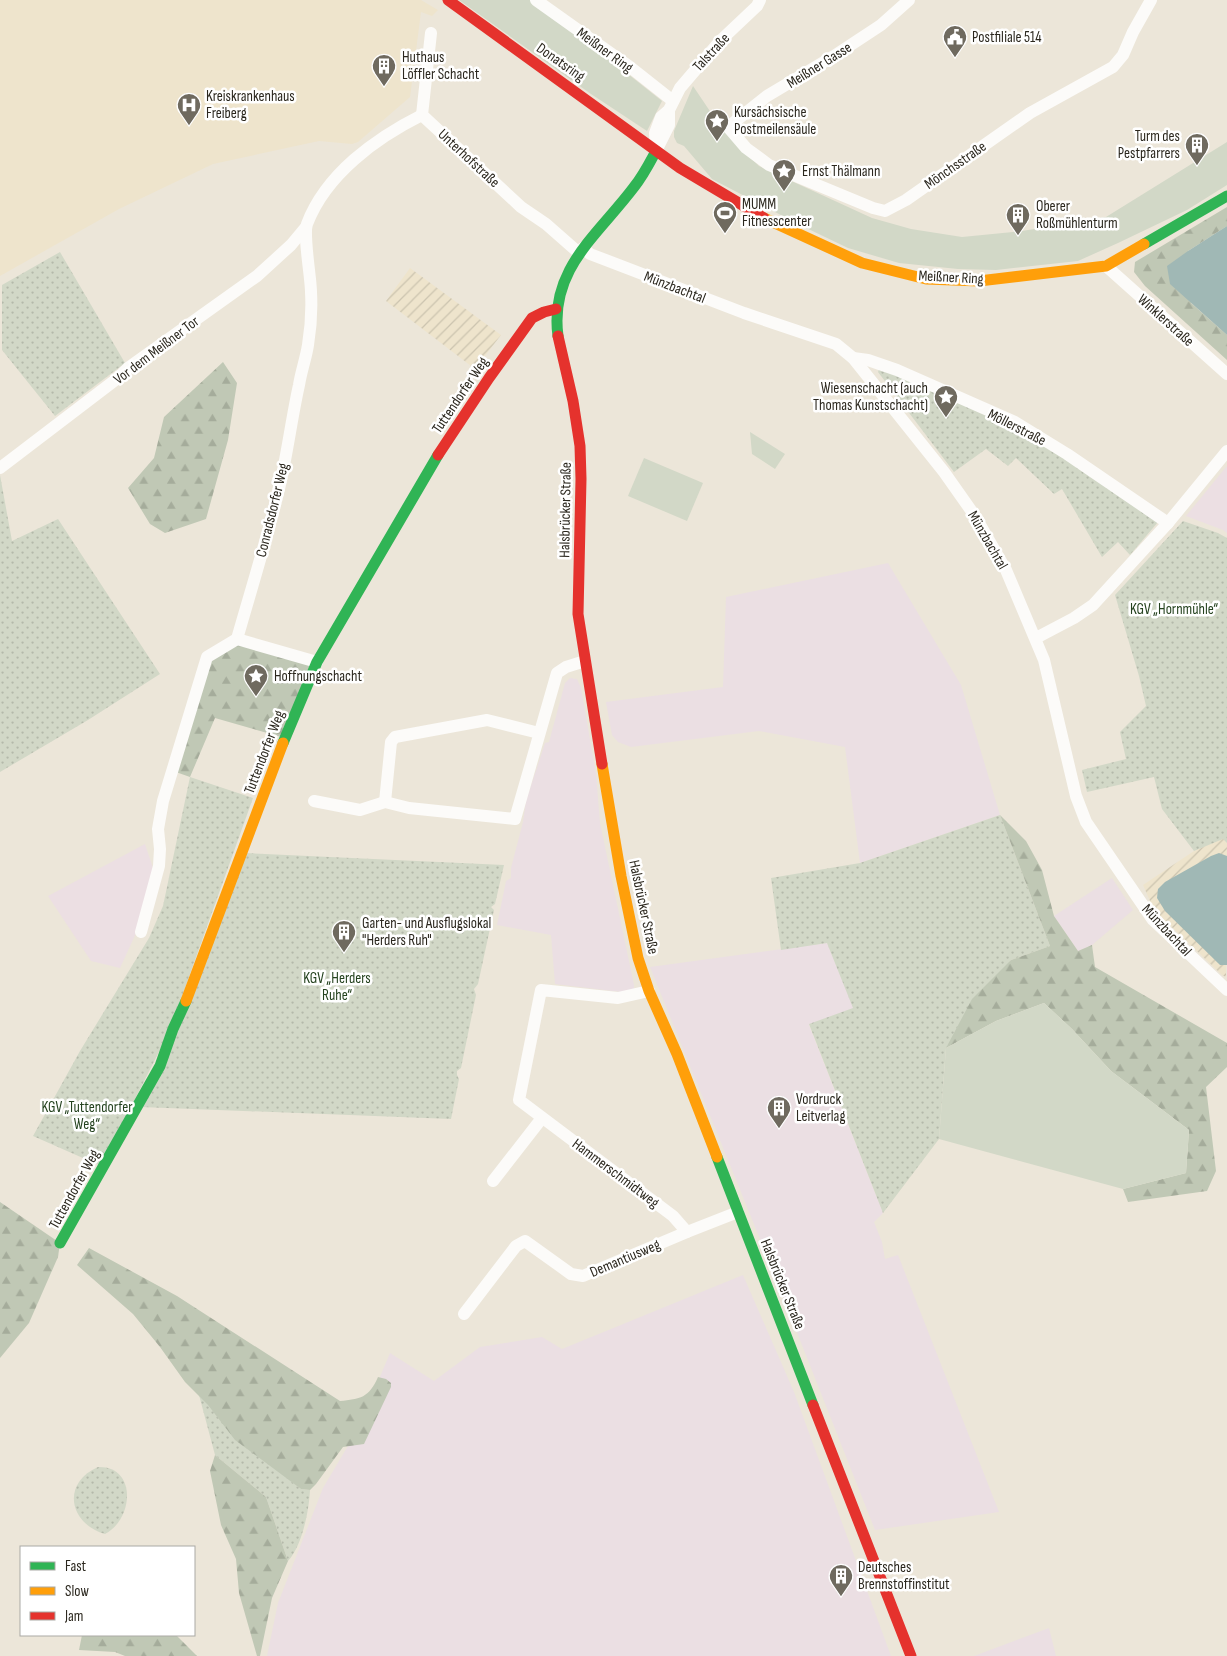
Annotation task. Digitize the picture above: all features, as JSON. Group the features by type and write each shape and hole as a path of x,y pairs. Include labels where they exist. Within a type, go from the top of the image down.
{"main road":[{"name":"Donatsring","path":"448,0 656,151"},
{"name":"Halsbrücker Straße","path":"656,151 643,176 629,195 594,232 581,250 566,276 556,309 557,336 569,387 582,476 578,614 621,876 638,958 649,991 677,1054 911,1656"},
{"name":"Meißner Ring","path":"656,151 680,168 767,220 862,263 926,278 979,281 1106,266 1227,196"},
{"name":"Tuttendorfer Weg","path":"60,1244 160,1066 173,1029 194,982 234,870 285,738 317,662 446,442 489,378 532,318 556,309"}],"street":[{"name":"Meißner Ring","path":"536,0 630,68 671,106"},
{"name":"Talstraße","path":"656,151 655,132 661,118 671,106 690,75 721,40 757,6 760,0"},
{"name":"Meißner Gasse","path":"728,127 767,96 817,67 881,25 909,0"},
{"name":"Mönchsstraße","path":"728,127 746,148 769,165 873,208 885,211 906,200 1030,113 1113,66 1123,55 1133,32 1151,0"},
{"path":"422,115 431,33"},
{"name":"Conradsdorfer Weg","path":"237,639 278,494 291,434 298,386 308,346 311,292 306,227 315,206 330,184 356,157 408,122 422,115"},
{"name":"Unterhofstraße","path":"422,115 520,206 581,250"},
{"name":"Vor dem Meißner Tor","path":"0,468 118,378 128,368 257,276 291,245 306,227"},
{"name":"Münzbachtal","path":"581,250 744,313 836,344 853,358 944,472 975,516 1006,570 1044,660 1078,803 1086,822 1153,920 1227,990"},
{"name":"Winklerstraße","path":"1106,266 1227,374"},
{"name":"Möllerstraße","path":"853,358 868,360 897,370 1015,422 1067,454 1168,523"},
{"path":"1036,638 1074,618 1093,605 1168,523 1227,451"},
{"path":"141,932 160,866 158,830 163,801 207,657 237,639 317,662"},
{"path":"314,801 360,810 386,802 409,808 515,819 557,673 566,666 585,661"},
{"path":"386,802 391,742 394,737 487,720 540,733"},
{"name":"Hammerschmidtweg","path":"649,991 618,998 541,990 519,1100 673,1216 686,1232"},
{"path":"493,1180 542,1118"},
{"name":"Demantiusweg","path":"464,1314 516,1246 525,1240 570,1274 583,1276 738,1212"}],"shaded area":[{"name":"Kreiskrankenhaus Freiberg","path":"0,0 421,0 438,10 432,16 421,12 410,97 358,142 352,144 319,141 213,164 119,209 0,276"},
{"path":"410,268 501,335 475,369 386,301"},
{"path":"1227,466 1227,533 1186,516"},
{"path":"888,563 961,685 1000,815 860,863 845,747 759,731 631,747 618,742 612,735 606,702 723,687 726,597"},
{"path":"570,678 577,679 581,688 596,774 600,823 634,985 634,989 629,993 555,984 551,935 497,925 506,881 511,878 511,868 523,822 526,801 545,743 549,742 565,683"},
{"path":"1223,838 1227,843 1226,977 1154,910 1143,885 1194,851"},
{"path":"145,844 154,871 137,931 120,968 91,961 48,896"},
{"path":"1112,878 1133,910 1092,945 1078,951 1054,916"},
{"path":"827,943 854,1009 809,1025 883,1213 874,1222 882,1242 885,1259 898,1255 999,1512 875,1530 650,967"},
{"path":"743,1275 794,1392 891,1656 267,1656 278,1603 323,1488 358,1429 390,1353 434,1381 480,1347 542,1337 562,1349"},
{"path":"1049,1628 1056,1656 974,1656"}],"green space":[{"path":"459,0 535,0 662,101 647,131 591,94"},
{"path":"693,86 722,129 759,166 872,218 911,229 962,237 1022,231 1106,217 1227,142 1227,185 1187,210 1078,261 996,270 958,269 899,263 848,248 712,179 684,146 677,143 674,137 674,131"},
{"path":"1227,207 1227,226 1188,251 1191,303 1227,335 1227,360 1145,286 1134,272 1135,262"},
{"path":"60,252 125,363 55,416 2,350 2,285"},
{"path":"223,362 237,383 228,440 206,519 165,533 150,524 128,488 154,458 164,417"},
{"path":"880,367 1021,431 1158,522 1130,555 1118,542 1102,557 1062,489 1054,494 1016,458 1008,466 986,449 954,472 878,372"},
{"path":"750,432 785,454 775,469 752,454"},
{"path":"644,458 703,483 687,521 628,496"},
{"path":"0,475 12,541 58,519 160,674 88,720 0,772"},
{"name":"KGV „Hornmühle“","path":"1183,521 1227,538 1227,843 1223,839 1194,851 1162,809 1154,777 1087,792 1082,770 1126,759 1120,732 1146,706 1115,595"},
{"path":"237,639 317,662 285,738 215,718 190,777 173,771 207,657"},
{"name":"KGV „Tuttendorfer Weg“","path":"190,777 253,798 170,1030 101,1166 33,1136 80,1051 149,938 163,906"},
{"path":"1000,815 1050,946 1011,960 946,1048 939,1139 883,1213 809,1024 853,1008 827,943 781,950 771,878 860,863"},
{"path":"1000,815 1026,841 1042,870 1054,916 1078,951 1092,945 1095,967 1227,1043 1227,1067 1206,1087 1216,1171 1207,1191 1128,1202 1123,1189 1186,1173 1189,1130 1111,1071 1072,1029 1044,1003 996,1021 946,1048 972,999 1011,960 1050,946"},
{"name":"KGV „Herders Ruhe“","path":"244,853 504,865 495,904 491,907 494,910 478,984 474,989 476,995 461,1068 457,1071 459,1079 451,1119 141,1107"},
{"path":"1044,1003 1072,1029 1111,1071 1189,1130 1186,1173 1123,1189 939,1139 946,1048 996,1021"},
{"path":"0,1202 60,1243 58,1257 29,1323 0,1358"},
{"path":"89,1248 177,1296 340,1401 363,1396 375,1384 378,1377 386,1379 391,1383 391,1387 364,1444 343,1447 310,1490 301,1489 235,1440 208,1405 185,1382 133,1314 77,1265"},
{"path":"199,1395 283,1474 301,1489 310,1490 304,1528 297,1547 288,1561 266,1497 215,1455"},
{"path":"215,1455 266,1497 288,1561 272,1598 260,1656 257,1656 239,1593 236,1559 221,1525 210,1471"},
{"path":"98,1467 111,1469 120,1475 125,1484 127,1495 122,1517 115,1527 105,1534 93,1529 84,1522 77,1513 74,1503 74,1493 78,1483 86,1474"},
{"path":"82,1636 177,1636 197,1656 125,1656 115,1652 79,1650"}],"water":[{"path":"1227,226 1227,335 1170,284 1167,266"},
{"path":"1219,853 1227,856 1227,965 1220,965 1165,911 1157,898 1158,889 1165,882"}],"traffic: fast":[{"path":"558,336 557,312 561,291 569,272 579,254 637,183 656,151"},
{"path":"1144,244 1227,196"},
{"path":"283,743 317,662 438,455"},
{"path":"60,1243 160,1066 173,1029 186,1001"},
{"path":"717,1157 813,1405"}],"traffic: slow":[{"path":"764,218 862,263 926,279 979,281 1106,266 1144,244"},
{"path":"186,1001 283,743"},
{"path":"602,764 621,876 638,958 649,991 677,1054 717,1157"}],"traffic: jam":[{"path":"448,0 680,168 764,218"},
{"path":"438,455 489,378 532,318 556,309"},
{"path":"558,336 573,401 580,446 578,614 602,764"},
{"path":"813,1405 911,1656"}],"place":[{"name":"Postfiliale 514","path":"955,58"},
{"name":"Huthaus Löffler Schacht","path":"384,87"},
{"name":"Kreiskrankenhaus Freiberg","path":"189,126"},
{"name":"Kursächsische Postmeilensäule","path":"717,142"},
{"name":"Turm des Pestpfarrers","path":"1197,166"},
{"name":"Ernst Thälmann","path":"784,192"},
{"name":"MUMM Fitnesscenter","path":"725,234"},
{"name":"Oberer Roßmühlenturm","path":"1018,236"},
{"name":"Wiesenschacht (auch Thomas Kunstschacht)","path":"946,418"},
{"name":"Hoffnungschacht","path":"256,697"},
{"name":"Garten- und Ausflugslokal \"Herders Ruh\"","path":"344,953"},
{"name":"Vordruck Leitverlag","path":"779,1129"},
{"name":"Deutsches Brennstoffinstitut","path":"841,1597"}]}
